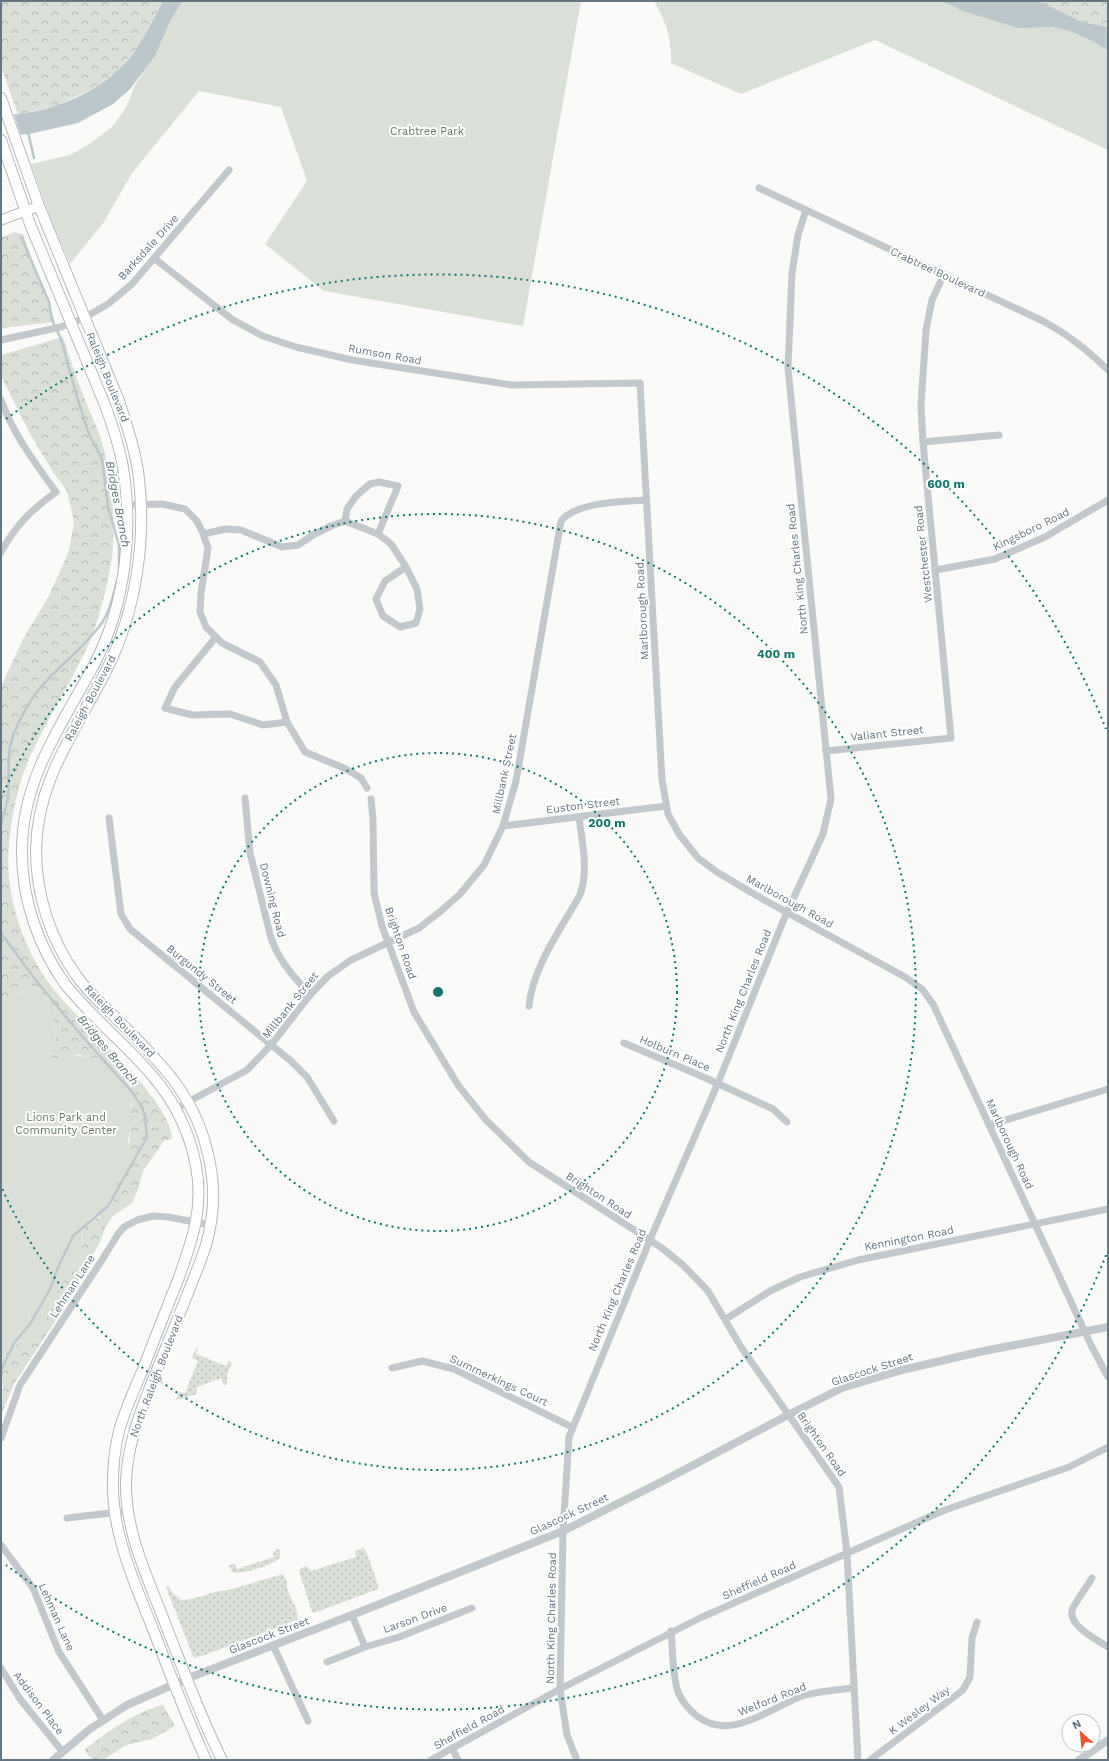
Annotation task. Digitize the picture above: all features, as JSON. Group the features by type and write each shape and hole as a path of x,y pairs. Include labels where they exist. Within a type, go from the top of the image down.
{"main road":[{"name":"Raleigh Boulevard","path":"1,98 39,206 119,401 128,428 139,478 141,524 136,574 125,626 110,664 60,754 46,788 37,830 36,853 38,877 47,919 56,940 78,977 101,1004 153,1055 172,1076 189,1102"},
{"name":"Raleigh Boulevard","path":"1,140 26,211 105,405 114,431 122,465 127,524 123,573 111,622 97,659 38,768 29,799 23,829 22,853 27,901 43,946 66,985 91,1013 147,1069 177,1108"},
{"path":"1,220 39,206"},
{"name":"North Raleigh Boulevard","path":"189,1102 201,1129 211,1168 212,1204 210,1224 206,1244 134,1433 126,1484 128,1511 138,1551 186,1679 222,1760"},
{"name":"North Raleigh Boulevard","path":"177,1108 188,1134 197,1170 199,1203 193,1240 120,1429 112,1484 117,1532 124,1555 174,1684 206,1760"}],"street":[{"name":"Barksdale Drive","path":"1,340 47,331 71,324 108,304 132,284 228,170"},
{"name":"Crabtree Boulevard","path":"759,188 1043,320 1067,334 1084,347 1108,370"},
{"name":"North King Charles Road","path":"577,1760 567,1735 560,1689 563,1531 569,1437 649,1240 718,1083 788,913 823,834 830,806 831,799 788,368 792,273 798,235 806,210"},
{"name":"Rumson Road","path":"154,258 233,320 263,336 296,347 352,360 512,385 640,383"},
{"name":"Westchester Road","path":"944,274 932,300 926,330 921,406 923,442 951,738"},
{"name":"Marlborough Road","path":"640,383 662,780 666,806 680,834 698,858 717,872 905,977 922,989 933,1004 1085,1331 1108,1377"},
{"path":"1,400 5,412 24,447 56,492 34,508 10,535 1,552"},
{"path":"923,442 999,435"},
{"path":"345,521 347,509 356,496 370,484 379,482 398,486 378,534"},
{"name":"Millbank Street","path":"177,1108 247,1070 271,1045 310,995 328,976 351,960 419,928 460,894 484,865 503,826 516,781 561,521 566,515 589,506 647,500"},
{"name":"Kingsboro Road","path":"936,570 996,559 1045,537 1108,500"},
{"path":"126,506 162,504 185,509 197,521 204,534 208,548 201,593 200,612 206,627 222,643 260,662 276,685 287,722 305,752 344,768 361,778 367,788"},
{"path":"204,534 225,529 241,530 282,547 298,545 319,532 345,521 378,534 391,544 406,567 417,589 420,609 416,623 400,627 383,616 376,599 385,581 406,567"},
{"path":"216,637 175,687 165,708 192,715 230,714 263,725 287,722"},
{"name":"Valiant Street","path":"826,751 951,738"},
{"name":"Downing Road","path":"245,798 250,853 275,951 286,968 310,995"},
{"name":"Brighton Road","path":"371,799 373,819 374,893 382,926 414,1012 427,1036 458,1085 486,1120 529,1162 662,1248 689,1271 708,1291 741,1347 839,1487 846,1553 858,1760"},
{"name":"Euston Street","path":"503,826 666,806"},
{"path":"529,1006 531,989 538,971 580,895 585,882 586,865 579,817"},
{"name":"Burgundy Street","path":"109,818 121,914 130,929 291,1061 307,1077 334,1121"},
{"name":"Holburn Place","path":"624,1042 773,1109 786,1122"},
{"path":"989,1125 1108,1089"},
{"name":"Kennington Road","path":"726,1320 770,1291 800,1277 858,1260 1108,1210"},
{"name":"Lehman Lane","path":"1,1438 20,1385 124,1226 152,1216 210,1224"},
{"name":"Glascock Street","path":"53,1760 62,1751 103,1720 127,1705 186,1679 563,1531 842,1388 902,1370 979,1352 1108,1327"},
{"name":"Summerkings Court","path":"392,1368 422,1361 454,1369 572,1427"},
{"name":"Sheffield Road","path":"431,1760 560,1689 671,1631 945,1510 1069,1467 1108,1447"},
{"path":"67,1518 128,1511"},
{"name":"Lehman Lane","path":"1,1545 33,1588 60,1652 103,1720"},
{"path":"1092,1578 1072,1609 1072,1619 1078,1627 1108,1647"},
{"name":"Larson Drive","path":"327,1662 365,1647 399,1638 472,1608"},
{"path":"352,1615 365,1647"},
{"name":"K Wesley Way","path":"870,1760 963,1690 970,1677 972,1638 977,1622"},
{"name":"Welford Road","path":"671,1631 678,1692 691,1711 700,1719 712,1724 727,1726 742,1724 805,1695 853,1688"},
{"path":"273,1645 308,1721"},
{"name":"Addison Place","path":"1,1668 20,1699 62,1751"},
{"path":"1079,1760 1108,1740"},
{"path":"452,1748 458,1760"}],"green space":[{"path":"1,1 163,1 138,47 116,72 92,89 56,106 18,115 1,66"},
{"name":"Crabtree Park","path":"175,1 581,1 523,326 324,291 265,244 307,181 281,107 199,91 132,173 104,222 70,264 49,215 31,164 70,155 91,143 113,126 127,106 135,85 151,60"},
{"path":"654,1 988,1 1018,5 1108,48 1108,150 875,40 741,94 671,63 667,31 662,16"},
{"path":"1039,1 1108,1 1108,27 1082,22"},
{"path":"14,232 23,234 55,322 1,328 1,238"},
{"path":"63,337 79,385 99,432 106,458 113,516 112,556 108,579 95,629 80,662 34,748 21,780 16,797 10,835 10,886 12,900 20,928 39,968 67,1005 142,1083 168,1123 172,1139 164,1141 143,1171 132,1203 112,1217 105,1228 100,1242 54,1323 14,1384 1,1415 3,1385 1,1378 1,1359 11,1348 34,1334 45,1323 56,1292 70,1272 83,1244 82,1226 84,1219 100,1218 113,1196 110,1189 122,1169 127,1152 131,1129 131,1109 135,1098 132,1083 112,1063 99,1056 92,1059 77,1054 54,1060 48,1054 56,1040 53,1025 55,1008 36,988 29,985 13,997 1,997 1,687 23,639 48,598 69,551 74,522 67,491 53,472 30,434 1,376 1,355"},
{"name":"Lions Park and Community Center","path":"29,985 36,988 55,1008 53,1025 56,1040 48,1054 54,1059 73,1055 92,1059 99,1056 107,1058 132,1083 136,1090 135,1099 131,1105 131,1130 128,1140 131,1166 123,1180 115,1183 110,1189 114,1205 113,1210 99,1217 84,1219 82,1226 83,1244 70,1272 56,1292 45,1323 34,1334 11,1348 1,1359 1,997 13,997"},
{"path":"197,1347 196,1354 226,1366 229,1361 232,1362 227,1375 227,1384 224,1386 221,1378 197,1387 197,1394 176,1400 179,1392 185,1393 198,1361 192,1358"},
{"path":"364,1548 378,1585 378,1589 314,1613 312,1612 299,1571 301,1568 307,1566 311,1571 356,1557 355,1551"},
{"path":"278,1549 280,1551 280,1557 277,1560 258,1569 236,1573 232,1572 229,1565 235,1564 237,1569 274,1557 273,1552"},
{"path":"283,1574 287,1581 288,1591 297,1610 297,1620 202,1656 195,1658 193,1656 166,1587 169,1586 171,1591 181,1600 187,1600 223,1590 229,1590"},
{"path":"163,1705 175,1726 152,1739 126,1745 103,1760 97,1760 87,1755 85,1749 112,1729 142,1712"}],"shaded area":[{"path":"163,1 182,1 169,23 155,56 130,89 113,104 78,123 29,134 11,135 1,112 17,114 53,107 86,93 101,83 128,60 141,41"},
{"path":"942,1 1039,1 1082,22 1108,27 1108,50 1070,31 1053,27 1018,28 963,11"}],"pier":[{"path":"1,110 13,112 21,136 1,136"}],"waterway":[{"name":"Bridges Branch","path":"28,132 34,158"},
{"name":"Bridges Branch","path":"21,237 49,302 52,320 61,339 89,434 102,459 108,507 119,545 119,572"},
{"name":"Bridges Branch","path":"1,825 8,798 10,747 18,724 30,702 46,681 84,644 101,624 109,609 117,581"},
{"name":"Bridges Branch","path":"1,933 34,978 81,1035 132,1092 142,1107 145,1117 147,1137 108,1206 73,1236 59,1265 50,1289 30,1324 14,1343 1,1370"}]}
